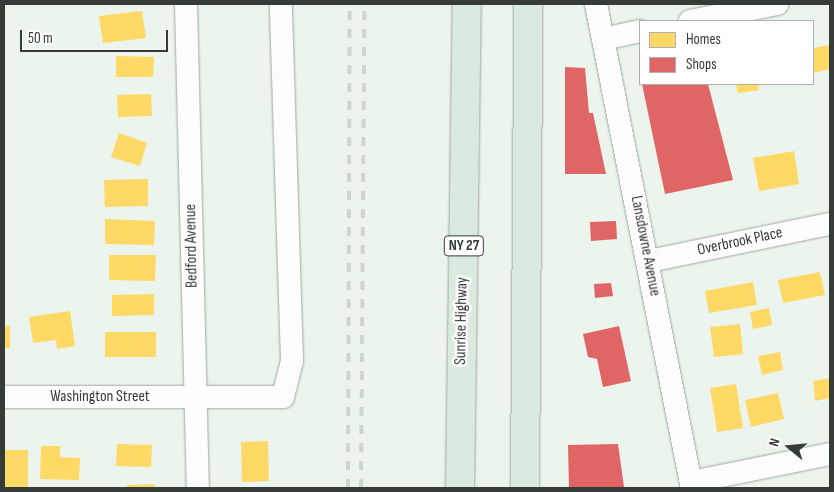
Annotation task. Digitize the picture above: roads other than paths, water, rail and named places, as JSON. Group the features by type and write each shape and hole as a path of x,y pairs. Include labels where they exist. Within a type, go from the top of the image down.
{"highway":[{"name":"Sunrise Highway","path":"460,488 467,4"},
{"path":"525,488 528,4"}],"street":[{"name":"Bedford Avenue","path":"186,4 198,488"},
{"name":"Washington Street","path":"4,397 274,399 283,397 290,384 281,4"},
{"name":"Lansdowne Avenue","path":"596,4 649,261 692,485"},
{"path":"695,20 777,4"},
{"path":"603,39 639,32"},
{"name":"Overbrook Place","path":"649,261 830,224"},
{"path":"692,485 830,454"}],"railway":[{"path":"348,488 350,4"},
{"path":"361,488 364,4"}]}
